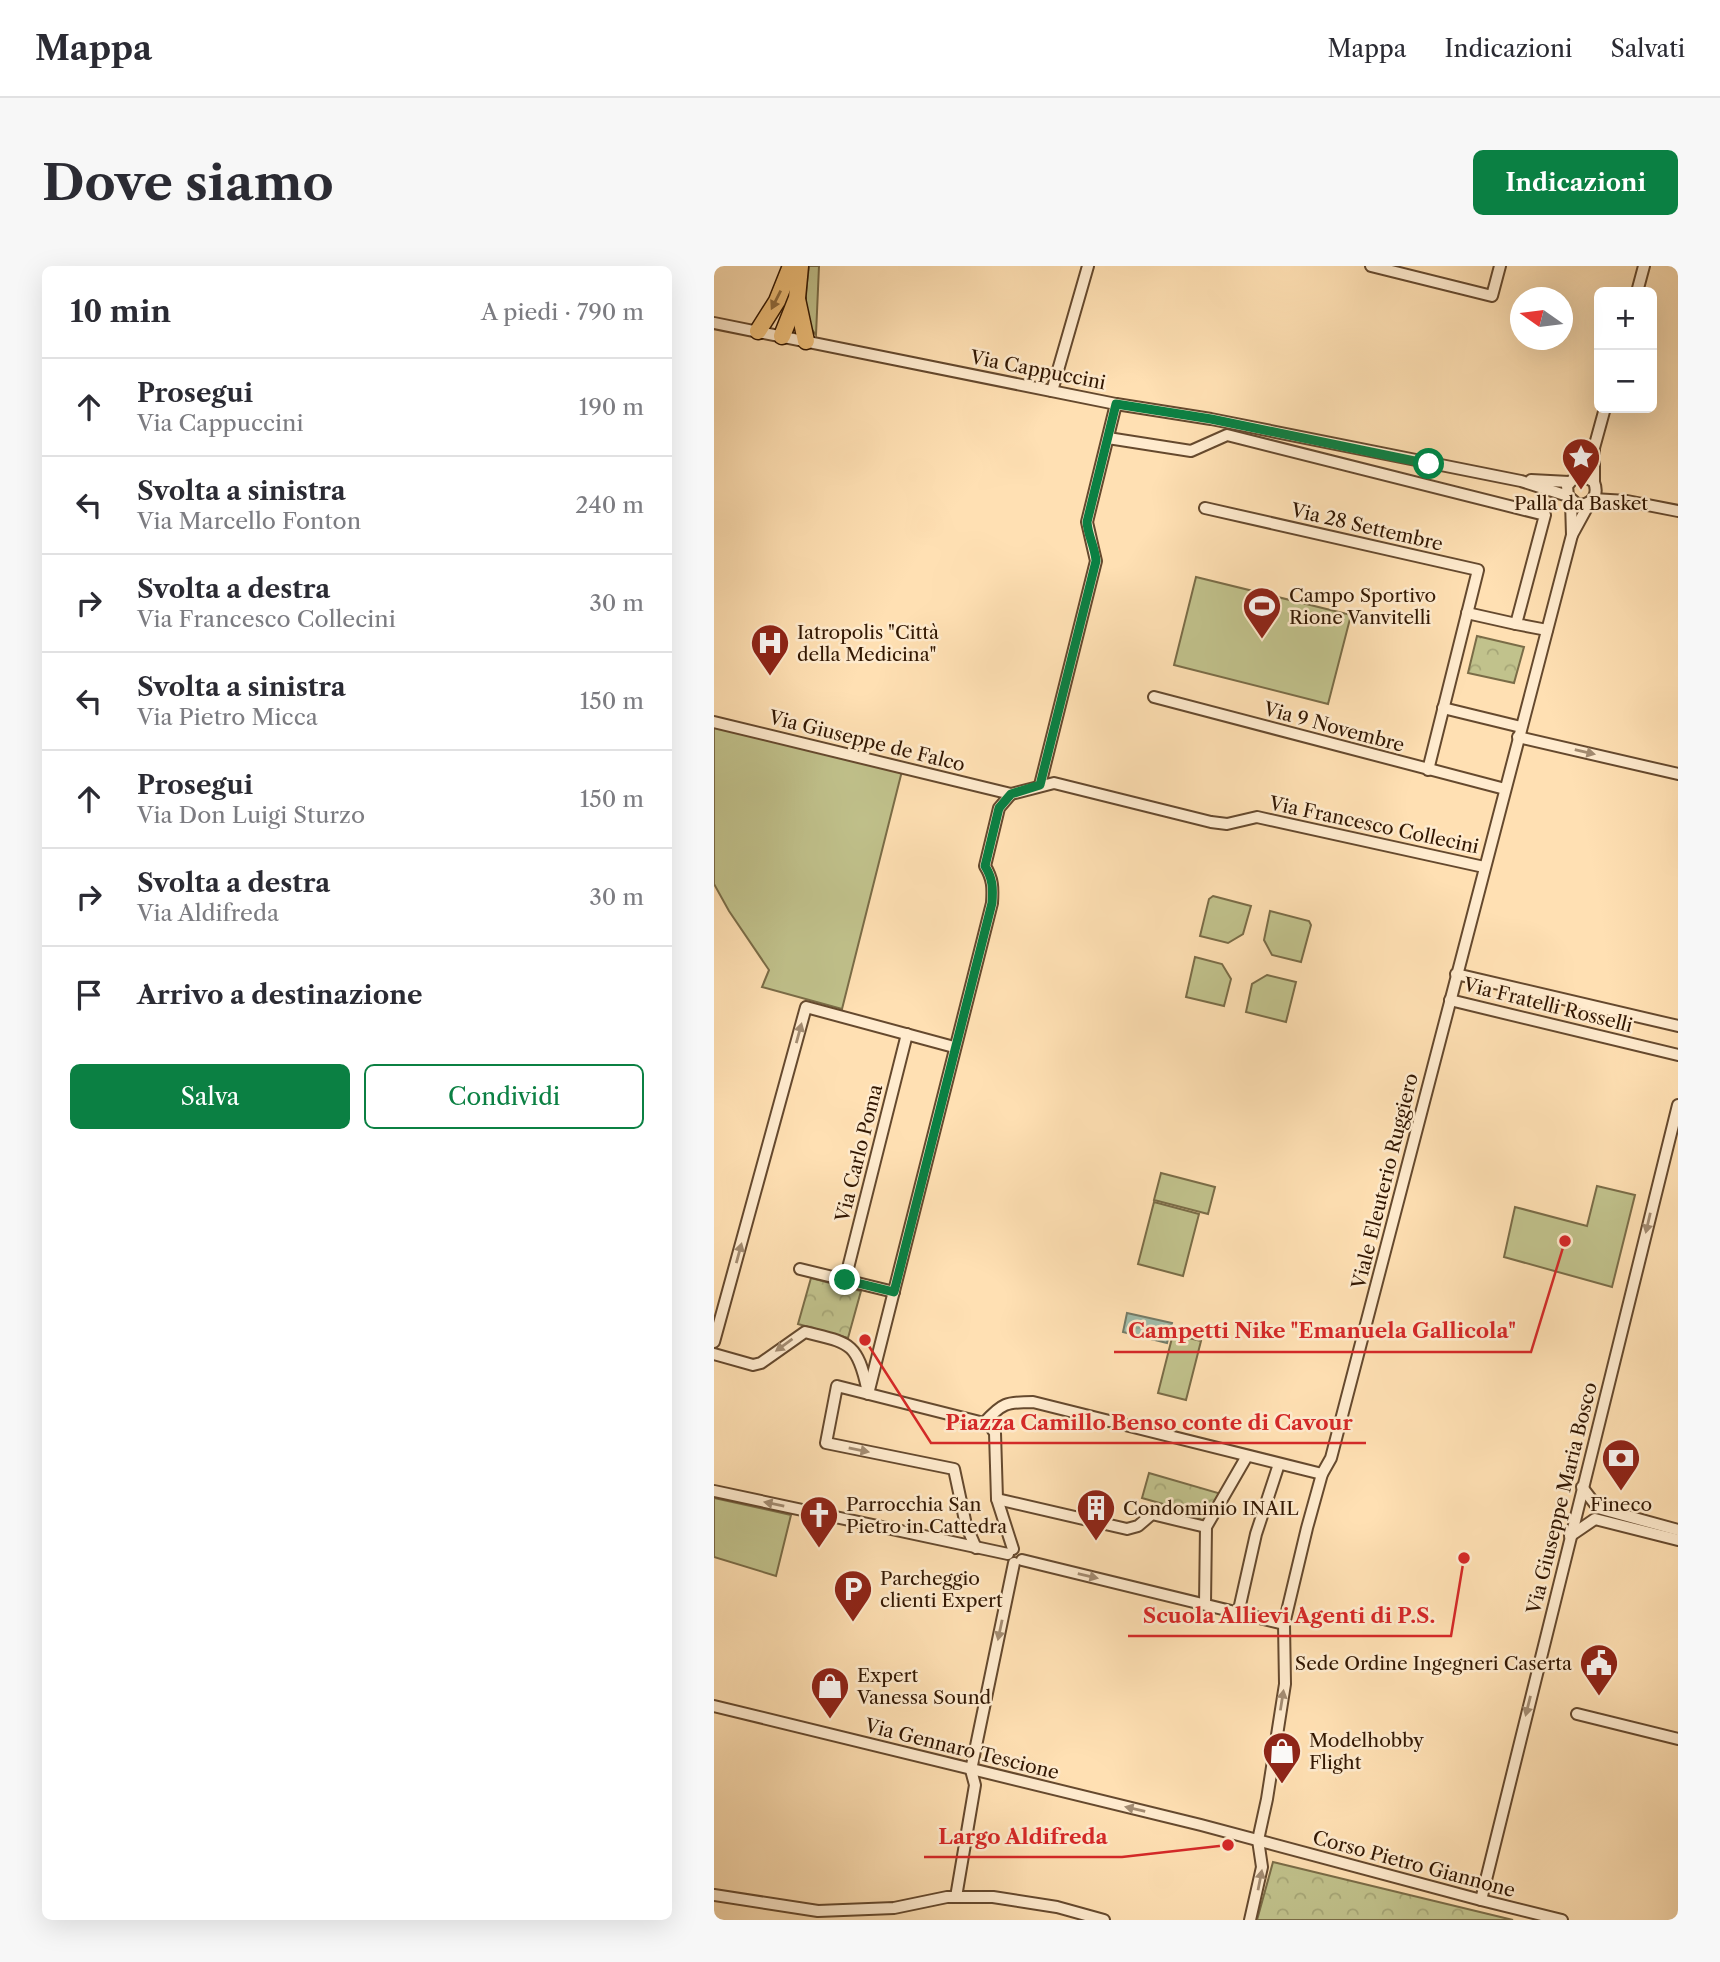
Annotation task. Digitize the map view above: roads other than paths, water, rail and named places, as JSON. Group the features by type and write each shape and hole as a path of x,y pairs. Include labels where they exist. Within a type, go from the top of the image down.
{"highway":[{"path":"758,331 777,301 791,266"},
{"path":"782,336 797,298 800,266"},
{"path":"797,298 806,341"}],"street":[{"path":"1052,391 1088,266"},
{"path":"1371,266 1492,296 1500,266"},
{"path":"1639,286 1644,266"},
{"path":"1639,286 1655,266"},
{"name":"Via Cappuccini","path":"714,323 1116,404 1211,419 1521,481 1569,498"},
{"path":"1040,785 1096,561 1087,522 1116,404"},
{"path":"1592,501 1595,484 1594,448 1604,413"},
{"path":"1108,438 1191,451 1227,435 1545,515 1516,624"},
{"path":"1594,448 1567,486 1569,498 1582,505 1592,501 1627,501 1678,511"},
{"path":"1571,480 1583,475 1627,501"},
{"name":"Via Cappuccini","path":"1521,481 1571,480"},
{"name":"Viale Eleuterio Ruggiero","path":"1569,498 1572,535"},
{"name":"Viale Eleuterio Ruggiero","path":"1250,1920 1262,1867 1258,1840 1267,1799 1284,1684 1284,1624 1299,1556 1322,1474 1331,1458 1572,535 1592,501"},
{"name":"Via 28 Settembre","path":"1205,508 1478,570 1467,613"},
{"path":"1427,770 1467,613 1547,630"},
{"name":"Via 9 Novembre","path":"1154,697 1505,789"},
{"path":"1443,708 1520,732 1678,774"},
{"name":"Via Giuseppe de Falco","path":"714,722 1011,794"},
{"name":"Via Francesco Collecini","path":"1011,794 1054,783 1227,824 1257,817 1484,867"},
{"path":"868,1394 992,903 991,876 985,866 999,808 1011,794"},
{"name":"Via Fratelli Rosselli","path":"1456,974 1678,1026"},
{"name":"Via Fratelli Rosselli","path":"1450,1000 1678,1055"},
{"path":"714,1342 806,1007 954,1047"},
{"name":"Via Carlo Poma","path":"845,1280 907,1034"},
{"name":"Via Giuseppe Maria Bosco","path":"1481,1900 1678,1105"},
{"path":"1665,1157 1678,1161"},
{"path":"800,1269 894,1292"},
{"path":"714,1354 753,1365 761,1363 805,1332 847,1343 861,1362 868,1394"},
{"path":"956,1897 975,1785 971,1770 1014,1556 997,1499 995,1433 984,1423 837,1386 826,1443 954,1469 966,1525 976,1548"},
{"path":"984,1423 1008,1402 1033,1402 1322,1474"},
{"path":"1205,1604 1206,1527 1247,1456"},
{"path":"1238,1614 1256,1534 1279,1464"},
{"path":"1582,1487 1598,1508 1678,1530"},
{"path":"714,1491 1014,1556 1284,1624"},
{"path":"997,1499 1127,1529 1138,1526 1153,1514 1206,1527"},
{"path":"1569,1537 1595,1519 1678,1540"},
{"name":"Via Gennaro Tescione","path":"714,1706 1258,1840"},
{"path":"1577,1714 1678,1739"},
{"name":"Corso Pietro Giannone","path":"1258,1840 1562,1920"},
{"path":"714,1895 818,1912 894,1908 956,1897 993,1897 1057,1907 1104,1920"},
{"path":"894,1908 899,1920"}],"water":[{"path":"1127,1313 1172,1323 1167,1343 1123,1332"}],"place":[{"name":"Palla da Basket","path":"1581,491"},
{"name":"Campo Sportivo Rione Vanvitelli","path":"1262,640"},
{"name":"Iatropolis \"Città della Medicina\"","path":"770,677"},
{"name":"Campetti Nike \"Emanuela Gallicola\"","path":"1565,1241"},
{"name":"Piazza Camillo Benso conte di Cavour","path":"865,1340"},
{"name":"Fineco","path":"1621,1492"},
{"name":"Condominio INAIL","path":"1096,1542"},
{"name":"Parrocchia San Pietro in Cattedra","path":"819,1549"},
{"name":"Scuola Allievi Agenti di P.S.","path":"1464,1558"},
{"name":"Parcheggio clienti Expert","path":"853,1623"},
{"name":"Sede Ordine Ingegneri Caserta","path":"1599,1697"},
{"name":"Expert Vanessa Sound","path":"830,1720"},
{"name":"Modelhobby Flight","path":"1282,1785"},
{"name":"Largo Aldifreda","path":"1228,1845"}]}
